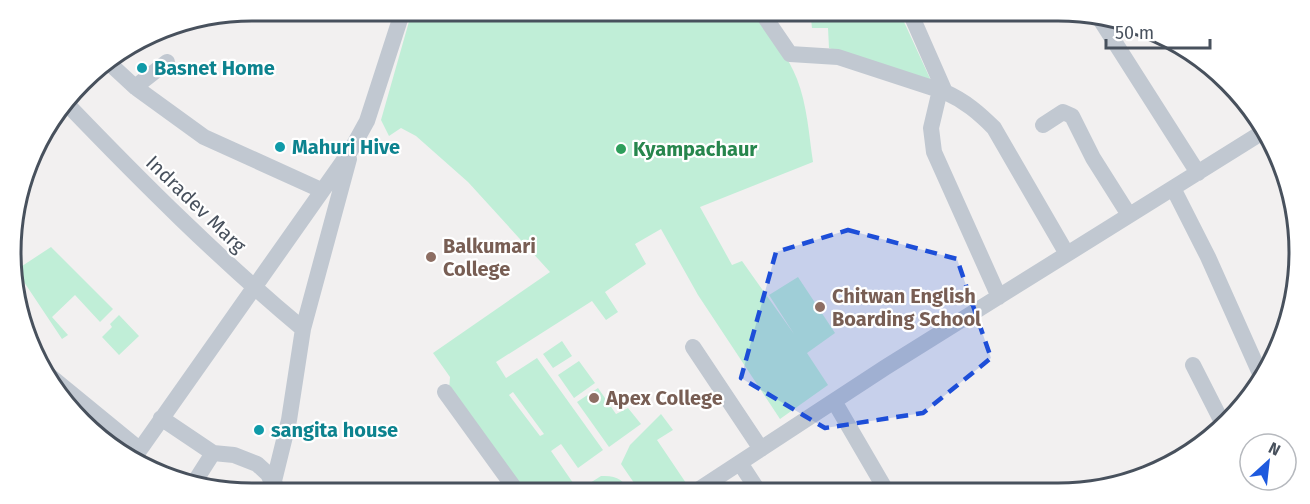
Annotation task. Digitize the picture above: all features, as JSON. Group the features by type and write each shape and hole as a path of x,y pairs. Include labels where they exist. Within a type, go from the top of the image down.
{"street":[{"path":"137,453 351,150 367,121 399,21"},
{"path":"768,21 790,54 838,57 943,91 960,99 994,128 1067,254"},
{"path":"914,21 943,91 932,128 933,152 999,297"},
{"path":"1104,25 1198,173"},
{"path":"135,87 167,62"},
{"path":"114,67 135,87 204,137 321,190"},
{"name":"Indradev Marg","path":"71,108 253,288 303,329"},
{"path":"1042,126 1063,112 1072,116 1093,158 1130,215"},
{"path":"709,483 834,401 1257,136"},
{"path":"278,483 303,329 351,150"},
{"path":"1173,188 1208,257 1258,368"},
{"path":"693,347 761,449"},
{"path":"1193,365 1219,417"},
{"path":"445,392 511,483"},
{"path":"71,395 127,446"},
{"path":"834,401 881,483"},
{"path":"161,418 213,453 234,455 257,464 272,483"},
{"path":"198,477 213,453"},
{"path":"740,463 753,483"}],"highlighted area":[{"path":"848,230 957,259 991,358 923,413 825,428 741,378 776,252"}],"green space":[{"name":"Kyampachaur","path":"409,21 761,21 783,52 797,79 805,109 813,162 700,207 732,265 742,261 794,334 769,295 798,277 835,333 807,353 828,385 780,419 698,295 661,229 635,244 646,264 605,292 618,312 606,320 592,301 496,362 506,378 537,358 603,450 578,468 561,444 551,451 573,483 516,483 449,391 450,377 433,353 550,272 468,182 416,136 401,128 389,136 381,120","holes":["513,392 544,434 540,436 509,395"]},
{"path":"811,21 904,21 933,85 829,48 828,28 812,28"},
{"path":"51,247 113,309 100,322 75,295 52,317 68,335 62,339 23,280 21,267"},
{"path":"119,315 139,336 119,355 102,337"},
{"path":"562,341 572,356 553,368 543,354"},
{"path":"579,361 595,383 574,398 558,375"},
{"path":"598,388 616,414 628,408 641,424 609,447 577,402"},
{"path":"661,414 673,430 657,440 686,483 634,483 621,464 630,445"},
{"path":"601,476 611,476 624,483 590,483"}],"place":[{"name":"Basnet Home","path":"142,68"},
{"name":"Mahuri Hive","path":"280,147"},
{"name":"Kyampachaur","path":"621,149"},
{"name":"Balkumari College","path":"431,257"},
{"name":"Chitwan English Boarding School","path":"820,307"},
{"name":"Apex College","path":"594,398"},
{"name":"sangita house","path":"259,430"}]}
